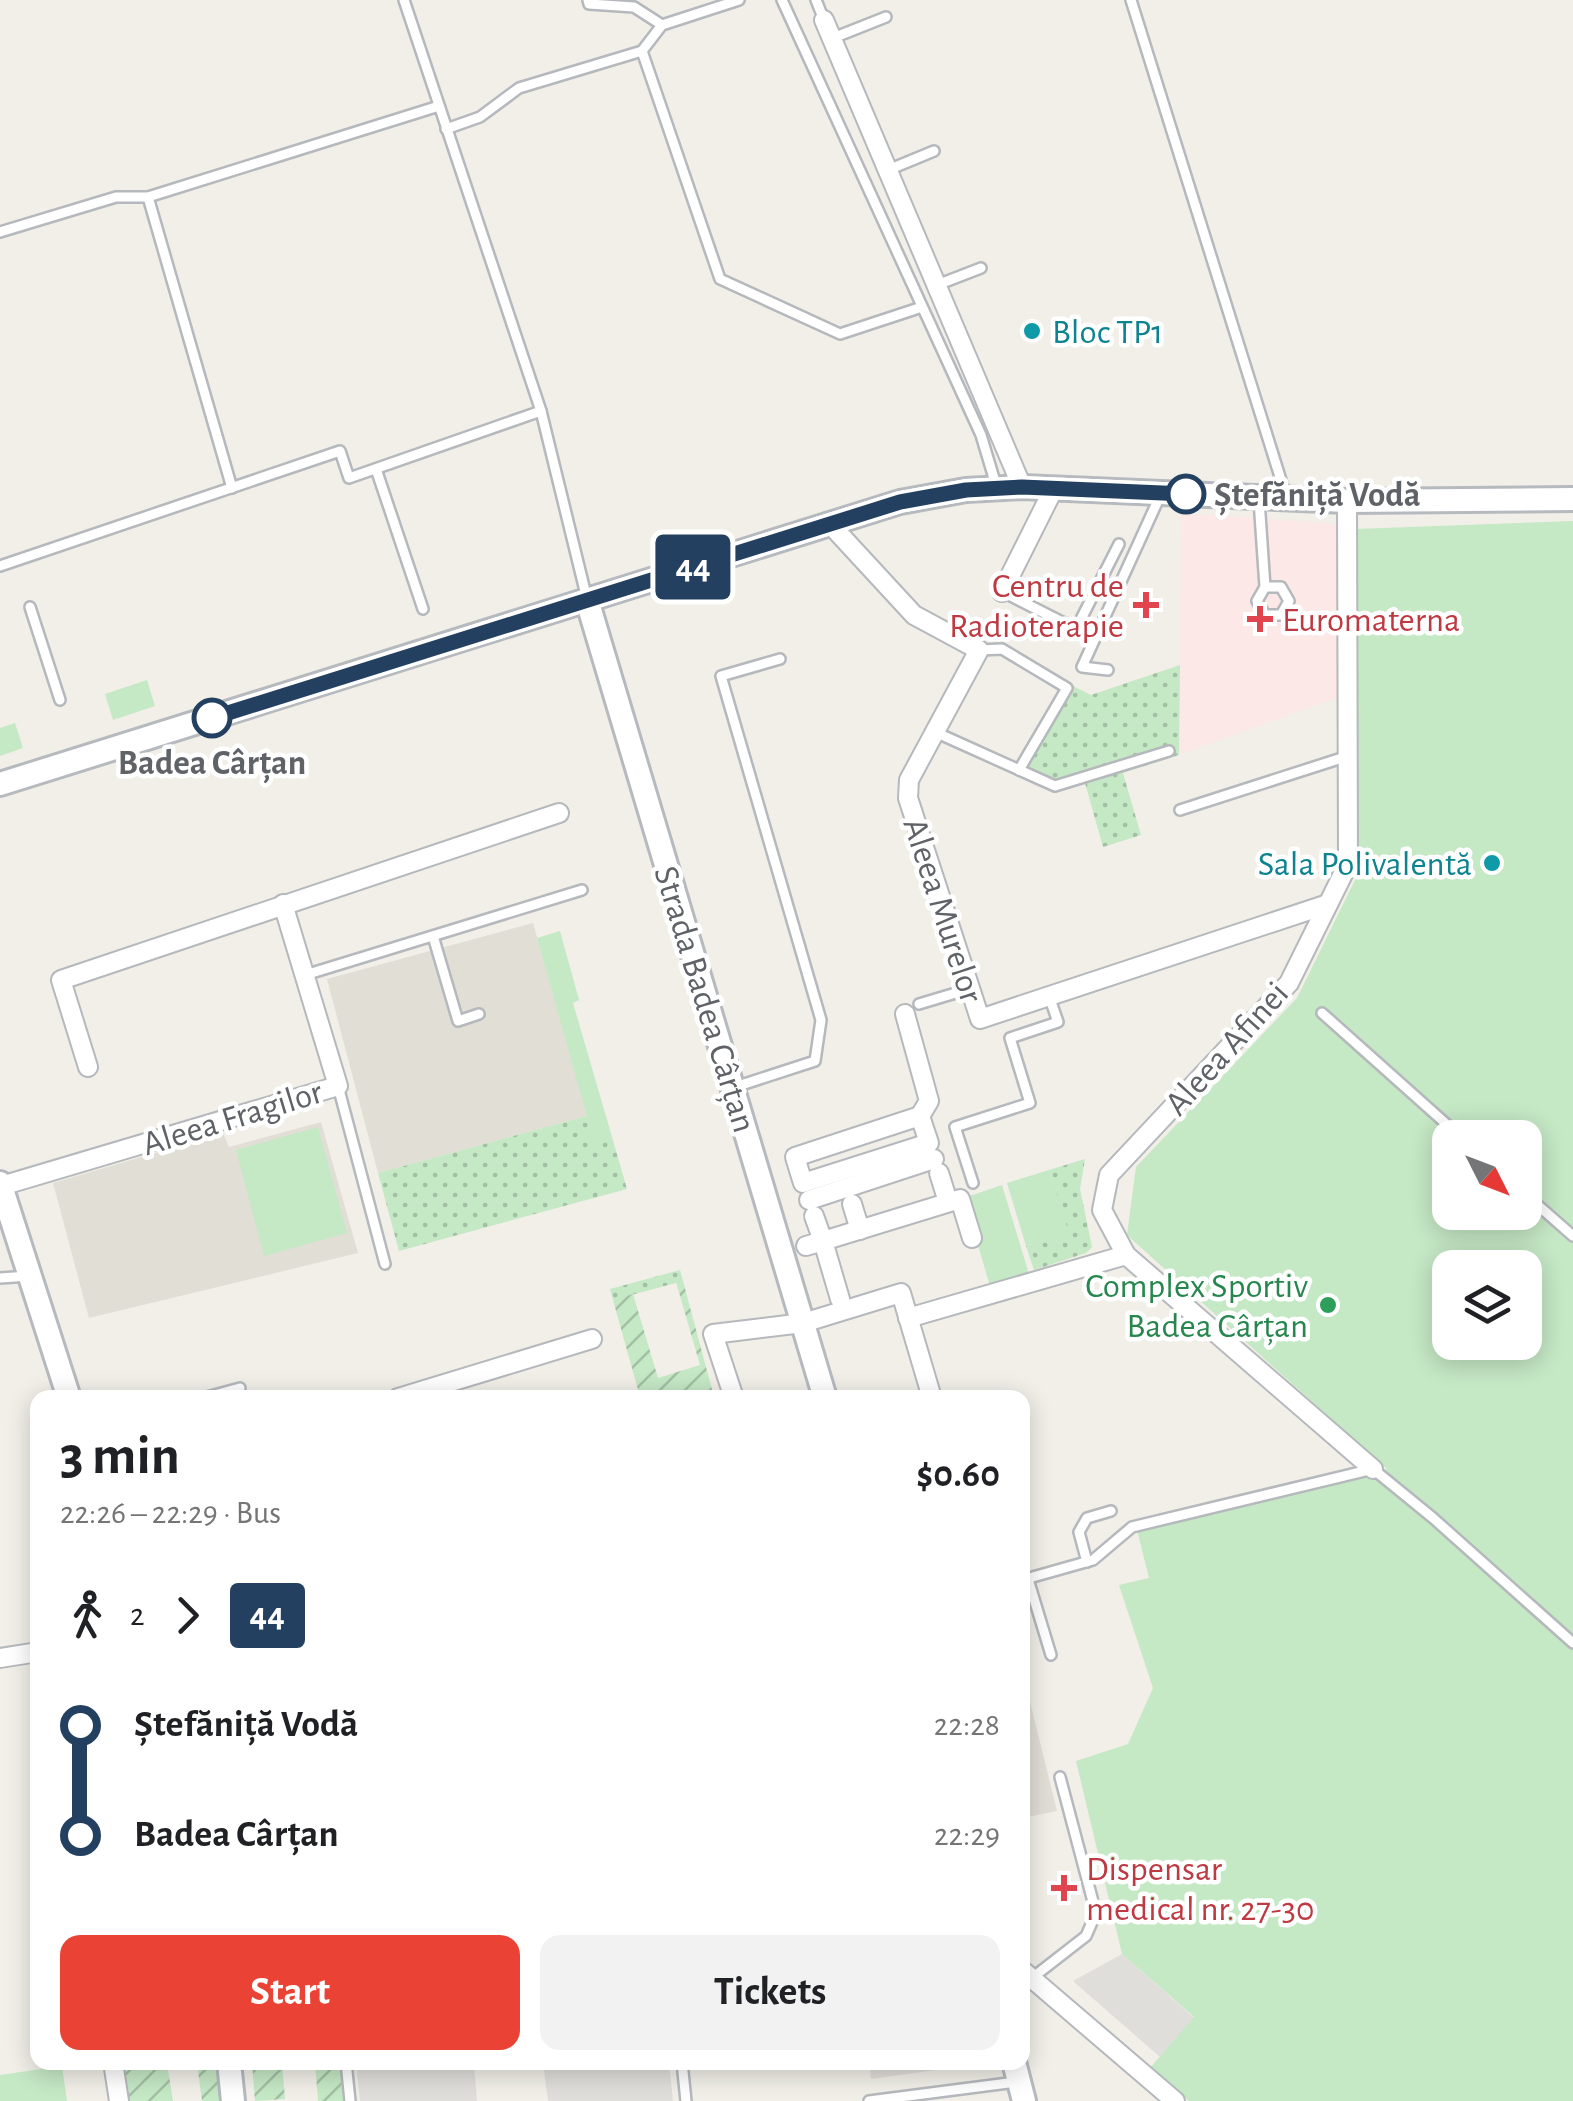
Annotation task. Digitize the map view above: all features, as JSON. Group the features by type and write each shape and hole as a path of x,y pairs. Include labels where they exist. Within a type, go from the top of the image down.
{"street":[{"path":"828,29 1022,487"},
{"path":"0,784 900,502 966,490 1022,487 1347,502 1573,498"},
{"path":"1002,592 1054,488"},
{"name":"Aleea Afinei","path":"1347,502 1348,864 1289,984 1108,1175 1102,1210 1126,1255 1372,1469"},
{"path":"830,524 914,616 979,650"},
{"name":"Strada Badea Cârțan","path":"587,600 823,1390"},
{"name":"Aleea Murelor","path":"979,650 909,780 908,798 980,1018 1328,904"},
{"path":"88,1067 61,980 558,813"},
{"name":"Aleea Fragilor","path":"1,1184 338,1086 283,904"},
{"path":"912,1009 929,1101 920,1116 795,1158 804,1183 929,1142 920,1116"},
{"path":"884,1128 893,1154"},
{"path":"833,1145 841,1171"},
{"path":"840,1299 814,1244 812,1208 936,1166 948,1202"},
{"path":"1,1184 67,1390"},
{"path":"814,1244 960,1198 972,1238"},
{"path":"852,1204 860,1230"},
{"path":"908,1318 1126,1255"},
{"path":"731,1390 713,1334 803,1324 901,1294 930,1390"},
{"path":"424,1390 592,1338"},
{"path":"0,1658 30,1653"},
{"path":"1030,1977 1175,2101"},
{"path":"114,2070 119,2101"},
{"path":"230,2070 233,2101"}],"lane":[{"path":"404,0 540,411 587,600"},
{"path":"588,0 589,4 634,7 662,26"},
{"path":"446,129 480,117 518,88 642,51 662,26 739,0"},
{"path":"782,0 981,435 997,488"},
{"path":"816,0 828,29 886,16"},
{"path":"1131,0 1287,499"},
{"path":"642,51 720,280 840,334 922,307"},
{"path":"0,232 116,198 148,198 439,106"},
{"path":"888,170 934,151"},
{"path":"148,198 232,488"},
{"path":"936,285 981,268"},
{"path":"0,566 340,451 348,478 540,411"},
{"path":"376,468 423,609"},
{"path":"1108,670 1082,667 1161,493"},
{"path":"1258,498 1265,587"},
{"path":"1002,592 1076,629 1120,544"},
{"path":"30,607 60,700"},
{"path":"979,650 1002,649 1067,688 1019,770"},
{"path":"732,1088 815,1060 821,1020 721,676 780,659"},
{"path":"935,732 1055,786 1169,751"},
{"path":"1180,810 1348,756"},
{"path":"305,975 582,890"},
{"path":"432,936 458,1021 479,1014"},
{"path":"912,1009 970,988"},
{"path":"973,1184 955,1127 1030,1103 1010,1038 1058,1022 1049,996"},
{"path":"1322,1013 1442,1120"},
{"path":"338,1086 385,1264"},
{"path":"1542,1209 1573,1236"},
{"path":"0,1278 32,1276"},
{"path":"232,1390 240,1388"},
{"path":"1030,1578 1087,1562 1132,1527 1372,1469 1434,1518 1573,1642"},
{"path":"1087,1562 1079,1532 1087,1518 1111,1511"},
{"path":"1030,1593 1051,1654"},
{"path":"1030,1972 1086,1936 1096,1914 1060,1778"},
{"path":"347,2070 350,2101"},
{"path":"683,2070 686,2101"},
{"path":"869,2101 1019,2082"}],"shaded area":[{"name":"Euromaterna","path":"1181,513 1340,524 1341,696 1179,755"},
{"path":"533,923 587,1116 378,1173 327,979"},
{"path":"321,1122 358,1253 89,1318 53,1183 223,1133 229,1147"},
{"path":"1030,1701 1057,1811 1030,1817"},
{"path":"1122,1954 1194,2018 1160,2057 1073,1981"},
{"path":"357,2070 475,2070 477,2101 360,2101"},
{"path":"544,2070 670,2070 673,2101 548,2101"},
{"path":"870,2070 936,2070 871,2079"}],"green space":[{"name":"Complex Sportiv Badea Cârțan","path":"1573,521 1573,2101 1189,2101 1150,2068 1194,2017 1122,1954 1076,1761 1128,1744 1153,1688 1119,1585 1149,1578 1137,1530 1387,1469 1127,1235 1136,1167 1297,998 1355,880 1356,529"},
{"path":"1180,665 1179,755 1123,773 1141,835 1103,847 1083,776 1056,783 1027,767 1073,686 1091,695"},
{"path":"147,680 155,706 113,720 105,694"},
{"path":"15,723 23,748 0,756 0,728"},
{"path":"560,931 579,1000 573,1003 612,1137 594,1142 537,938"},
{"path":"587,1116 594,1141 612,1137 627,1189 399,1251 378,1173"},
{"path":"318,1127 347,1233 264,1256 236,1150"},
{"path":"1085,1159 1080,1189 1092,1247 1086,1253 1034,1270 1026,1246 1068,1233 1049,1170"},
{"path":"1049,1170 1069,1233 1026,1246 1007,1183"},
{"path":"1002,1185 1029,1274 990,1286 964,1198"},
{"path":"680,1270 683,1281 613,1300 610,1289"},
{"path":"683,1281 712,1390 638,1390 613,1300 633,1294 658,1378 700,1365 676,1282"},
{"path":"63,2070 67,2101 0,2101 0,2075"},
{"path":"125,2070 168,2070 173,2101 130,2101"},
{"path":"198,2070 220,2070 223,2101 202,2101"},
{"path":"253,2070 283,2070 285,2099 255,2101"},
{"path":"316,2070 341,2070 343,2101 318,2101"}],"bus line":[{"name":"44","path":"212,718 900,502 966,490 1022,487 1186,494"}],"place":[{"name":"Bloc TP1","path":"1032,331"},
{"name":"Ștefăniță Vodă","path":"1186,494"},
{"name":"Centru de Radioterapie","path":"1146,605"},
{"name":"Euromaterna","path":"1260,619"},
{"name":"Badea Cârțan","path":"212,718"},
{"name":"Sala Polivalentă","path":"1492,863"},
{"name":"Complex Sportiv Badea Cârțan","path":"1328,1305"},
{"name":"Dispensar medical nr. 27-30","path":"1064,1888"}]}
